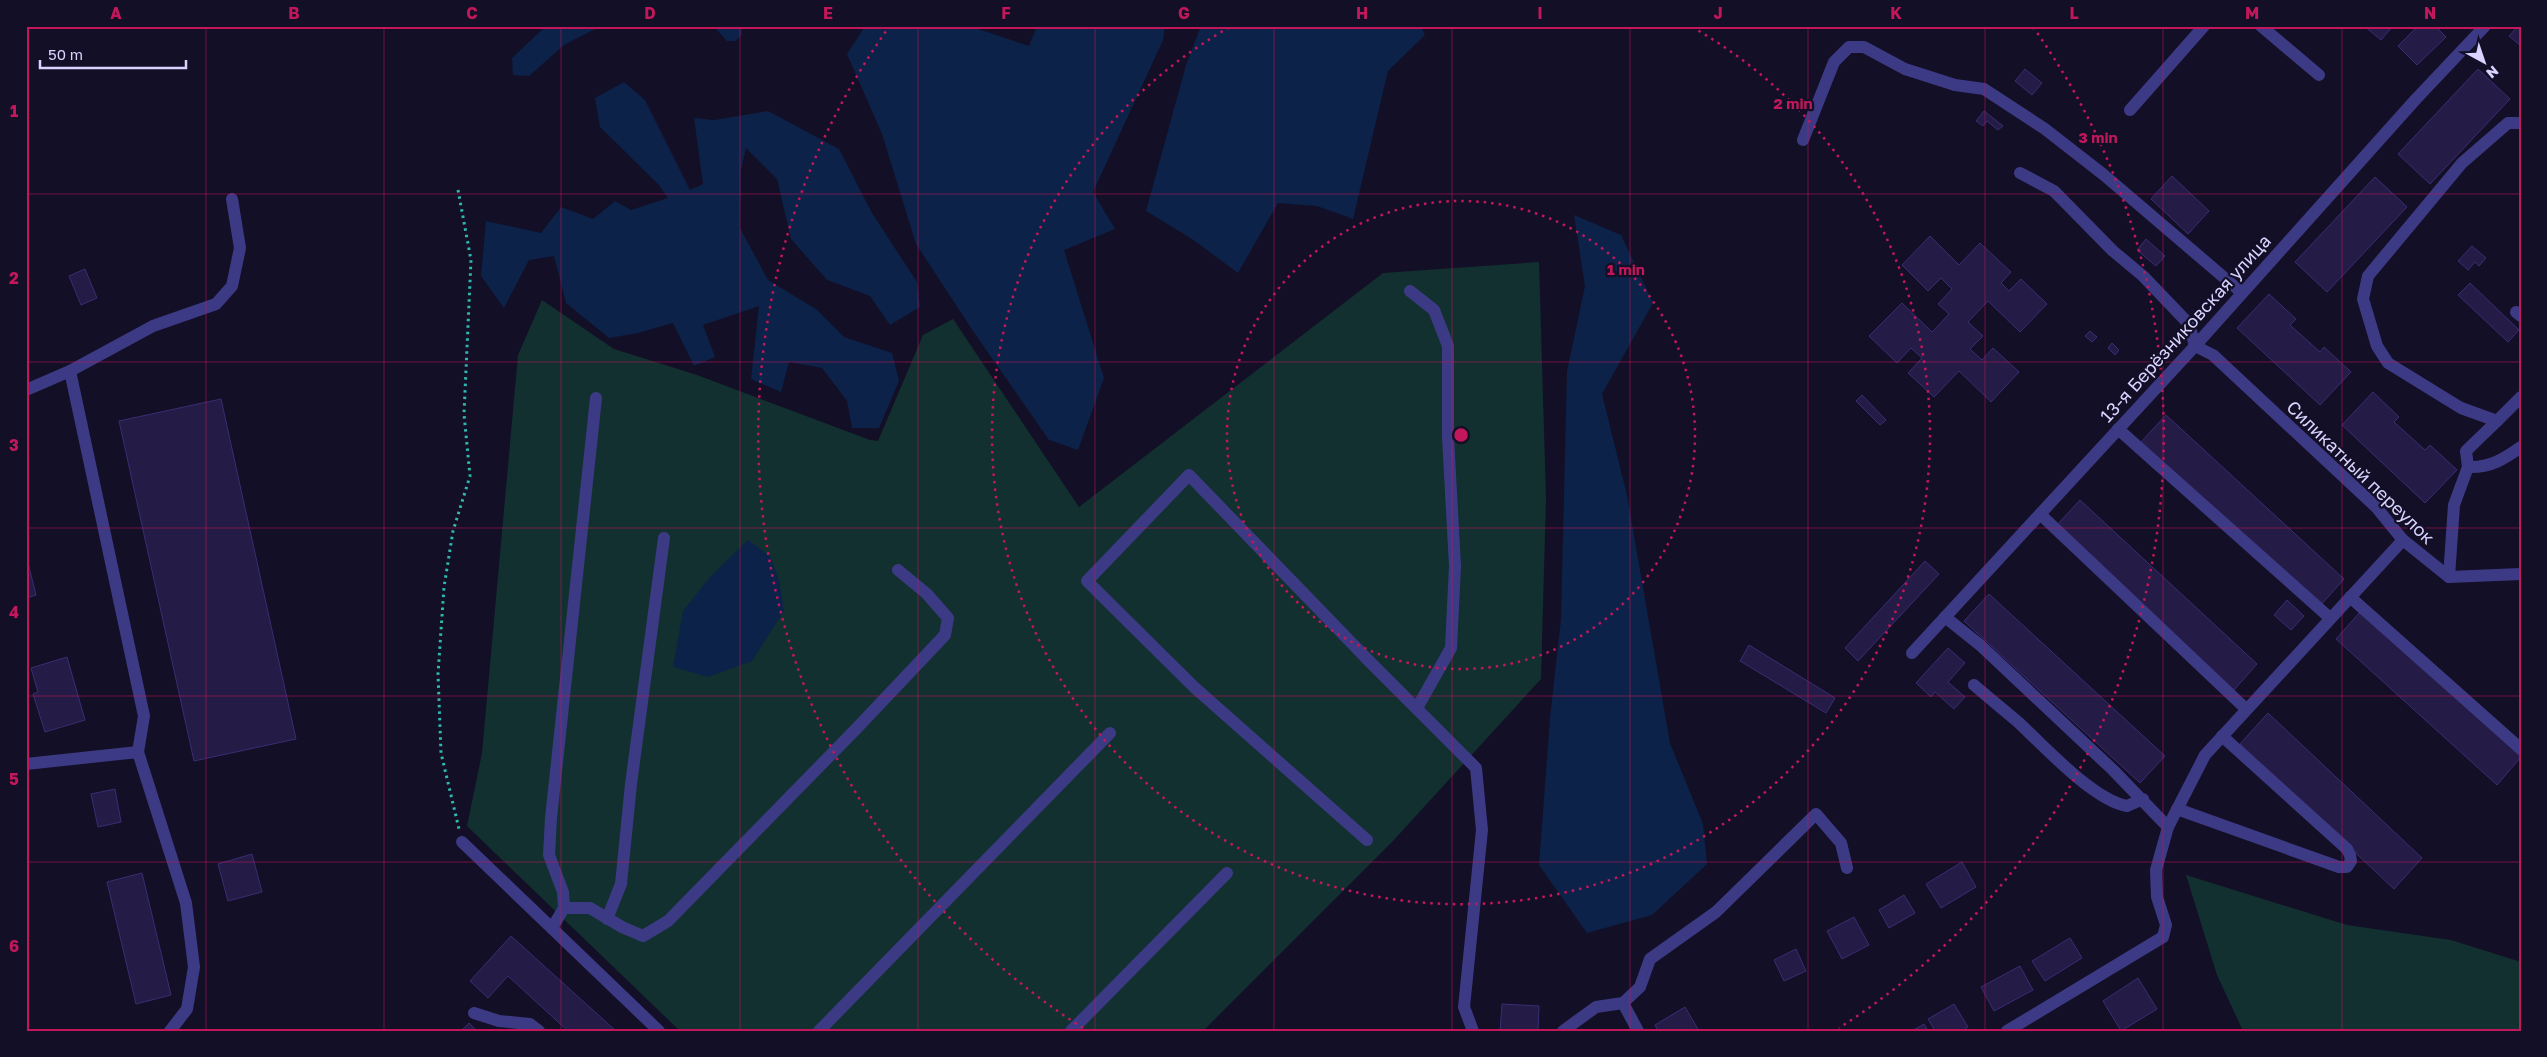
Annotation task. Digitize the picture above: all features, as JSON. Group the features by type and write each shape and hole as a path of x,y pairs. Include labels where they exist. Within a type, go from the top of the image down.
{"street":[{"path":"2130,110 2204,26"},
{"path":"2261,26 2319,75"},
{"name":"13-я Берёзниковская улица","path":"1912,653 2195,346 2241,292 2416,99 2485,26"},
{"path":"1803,140 1834,62 1849,47 1864,48 1905,69 1955,86 1984,89 2045,129 2104,175 2241,292"},
{"path":"2497,421 2460,408 2388,362 2377,346 2363,299 2368,276 2462,163 2508,123 2521,123"},
{"path":"2020,174 2054,191 2113,251 2143,276 2190,324 2195,346"},
{"path":"26,390 70,371 153,326 216,304 232,286 240,248 232,198"},
{"path":"1410,291 1434,310 1448,346 1448,437 1455,566 1451,648 1417,708"},
{"name":"Силикатный переулок","path":"2195,346 2212,355 2376,507 2403,540 2449,576"},
{"path":"70,371 144,716 138,752 186,903 194,967 187,1010 170,1031"},
{"path":"2521,397 2466,451 2468,467 2454,505 2449,576 2521,574"},
{"path":"552,928 564,908 563,892 549,855 551,818 596,398"},
{"path":"2118,429 2330,618"},
{"path":"2468,467 2481,468 2502,461 2521,447"},
{"path":"1367,840 1194,687 1087,581 1189,475 1370,662 1476,768 1482,830 1464,1007 1473,1031"},
{"path":"2040,514 2246,709"},
{"path":"607,919 621,884 631,784 664,538"},
{"path":"2008,1031 2160,940 2165,934 2166,926 2158,897 2156,870 2168,827 2205,755 2403,540"},
{"path":"564,908 590,908 607,919 643,936 668,921 856,729 945,634 948,618 927,594 898,570"},
{"path":"2350,597 2521,749"},
{"path":"1945,617 1980,645 2143,799 2168,827"},
{"path":"1974,685 2019,723 2062,765 2110,800 2128,806 2143,799"},
{"path":"819,1031 1110,733"},
{"path":"2177,809 2339,867 2347,867 2350,864 2350,855 2346,849 2222,736"},
{"path":"26,764 138,752"},
{"path":"1563,1031 1596,1007 1623,1003 1640,988 1650,959 1716,912 1816,814 1841,843 1848,868"},
{"path":"462,842 658,1031"},
{"path":"1071,1031 1227,873"},
{"path":"1623,1003 1638,1031"},
{"path":"474,1013 499,1021 530,1024 538,1031"}],"path":[{"path":"458,190 471,260 464,414 470,476 453,532 445,578 438,674 441,753 462,842"}],"green space":[{"path":"1539,262 1546,498 1541,679 1392,842 1203,1031 680,1031 467,826 482,753 518,355 542,300 614,349 697,375 870,440 878,441 923,335 953,319 1079,507 1383,273"},
{"path":"2186,875 2347,925 2451,940 2521,962 2521,1031 2243,1031 2217,975"}],"water":[{"path":"546,26 601,26 564,45 529,76 513,75 512,58"},
{"path":"721,26 742,27 741,36 735,41 727,41 717,30"},
{"path":"865,26 969,26 1029,46 1037,26 1165,26 1163,40 1093,192 1115,229 1064,250 1104,378 1078,450 1049,440 975,334 916,244 882,134 847,54"},
{"path":"1201,26 1421,26 1425,35 1388,71 1353,219 1317,206 1278,203 1238,273 1192,239 1146,211 1186,65"},
{"path":"624,82 645,100 690,190 703,184 694,118 714,120 768,111 839,149 872,213 917,282 920,307 890,325 870,296 827,280 791,239 777,179 746,148 741,170 740,228 768,280 816,309 844,337 892,353 899,381 879,428 852,428 847,401 822,368 789,362 781,392 751,379 759,306 703,325 715,357 694,366 673,323 638,333 609,338 566,303 554,256 529,260 504,308 481,276 486,221 541,233 561,207 593,219 615,201 631,210 668,198 659,185 600,127 595,98"},
{"path":"1574,215 1621,235 1653,303 1602,394 1627,495 1670,743 1703,824 1707,864 1652,915 1587,933 1539,865 1550,718 1561,619 1567,371 1585,286"},
{"path":"748,540 770,556 779,580 784,611 752,661 708,677 673,667 683,611 710,577"}],"building":[{"path":"2364,26 2393,26 2381,40"},
{"path":"2418,26 2435,26 2446,37 2417,65 2398,46"},
{"path":"2518,26 2521,26 2521,46 2509,36"},
{"path":"2025,69 2042,83 2032,95 2015,81"},
{"path":"2478,69 2510,99 2430,184 2398,154"},
{"path":"1984,111 2003,126 1998,130 1987,121 1983,126 1976,121"},
{"path":"2172,176 2209,211 2188,234 2151,199"},
{"path":"2375,177 2407,207 2327,292 2295,262"},
{"path":"1930,236 1959,265 1980,243 2011,272 2001,283 2009,291 2021,279 2047,304 2020,332 1988,301 1968,322 1983,336 1970,349 1982,360 1993,348 2019,372 1991,402 1959,371 1934,397 1908,373 1922,358 1911,348 1897,363 1869,336 1902,303 1932,332 1949,314 1938,304 1952,289 1941,278 1928,291 1902,265"},
{"path":"2146,239 2165,256 2156,266 2137,250"},
{"path":"2472,246 2486,258 2479,266 2475,262 2468,270 2458,261"},
{"path":"85,269 97,298 81,305 69,276"},
{"path":"2470,283 2519,330 2508,342 2458,295"},
{"path":"2269,294 2296,319 2290,325 2320,352 2324,347 2351,372 2320,405 2237,328"},
{"path":"2090,331 2097,337 2092,342 2085,336"},
{"path":"2112,343 2119,350 2115,355 2108,348"},
{"path":"2373,392 2399,417 2394,422 2425,450 2430,445 2457,470 2425,503 2342,425"},
{"path":"1862,395 1886,420 1880,425 1856,401"},
{"path":"221,399 296,739 194,761 119,421"},
{"path":"2166,415 2344,579 2320,606 2141,442"},
{"path":"2080,500 2257,664 2233,691 2056,526"},
{"path":"26,555 36,595 26,598"},
{"path":"1925,561 1939,574 1858,661 1845,648"},
{"path":"1989,594 2165,756 2140,783 1964,621"},
{"path":"2287,600 2304,616 2291,630 2274,615"},
{"path":"2361,611 2521,757 2497,785 2336,639"},
{"path":"1749,645 1835,698 1826,713 1740,661"},
{"path":"1948,648 1965,663 1948,682 1965,697 1954,709 1935,692 1931,697 1916,683"},
{"path":"67,657 85,720 45,732 33,694 38,692 31,668"},
{"path":"2268,713 2422,858 2394,889 2240,744"},
{"path":"115,789 121,822 98,827 91,794"},
{"path":"252,854 262,892 228,901 218,864"},
{"path":"1962,862 1976,887 1941,908 1926,884"},
{"path":"142,873 171,995 136,1004 107,882"},
{"path":"1904,895 1915,913 1889,928 1879,910"},
{"path":"1854,917 1869,945 1842,959 1827,931"},
{"path":"511,936 616,1031 568,1031 508,976 488,998 470,981"},
{"path":"2070,938 2082,958 2045,981 2032,961"},
{"path":"1796,949 1806,971 1784,981 1774,960"},
{"path":"2020,966 2033,990 1994,1011 1981,987"},
{"path":"2138,978 2157,1009 2121,1031 2103,1001"},
{"path":"1502,1004 1539,1006 1538,1031 1500,1031"},
{"path":"1954,1004 1968,1027 1961,1031 1935,1031 1928,1019"},
{"path":"1685,1007 1699,1031 1658,1031 1655,1025"},
{"path":"469,1023 477,1031 461,1031"},
{"path":"1924,1024 1928,1031 1912,1031"}]}
